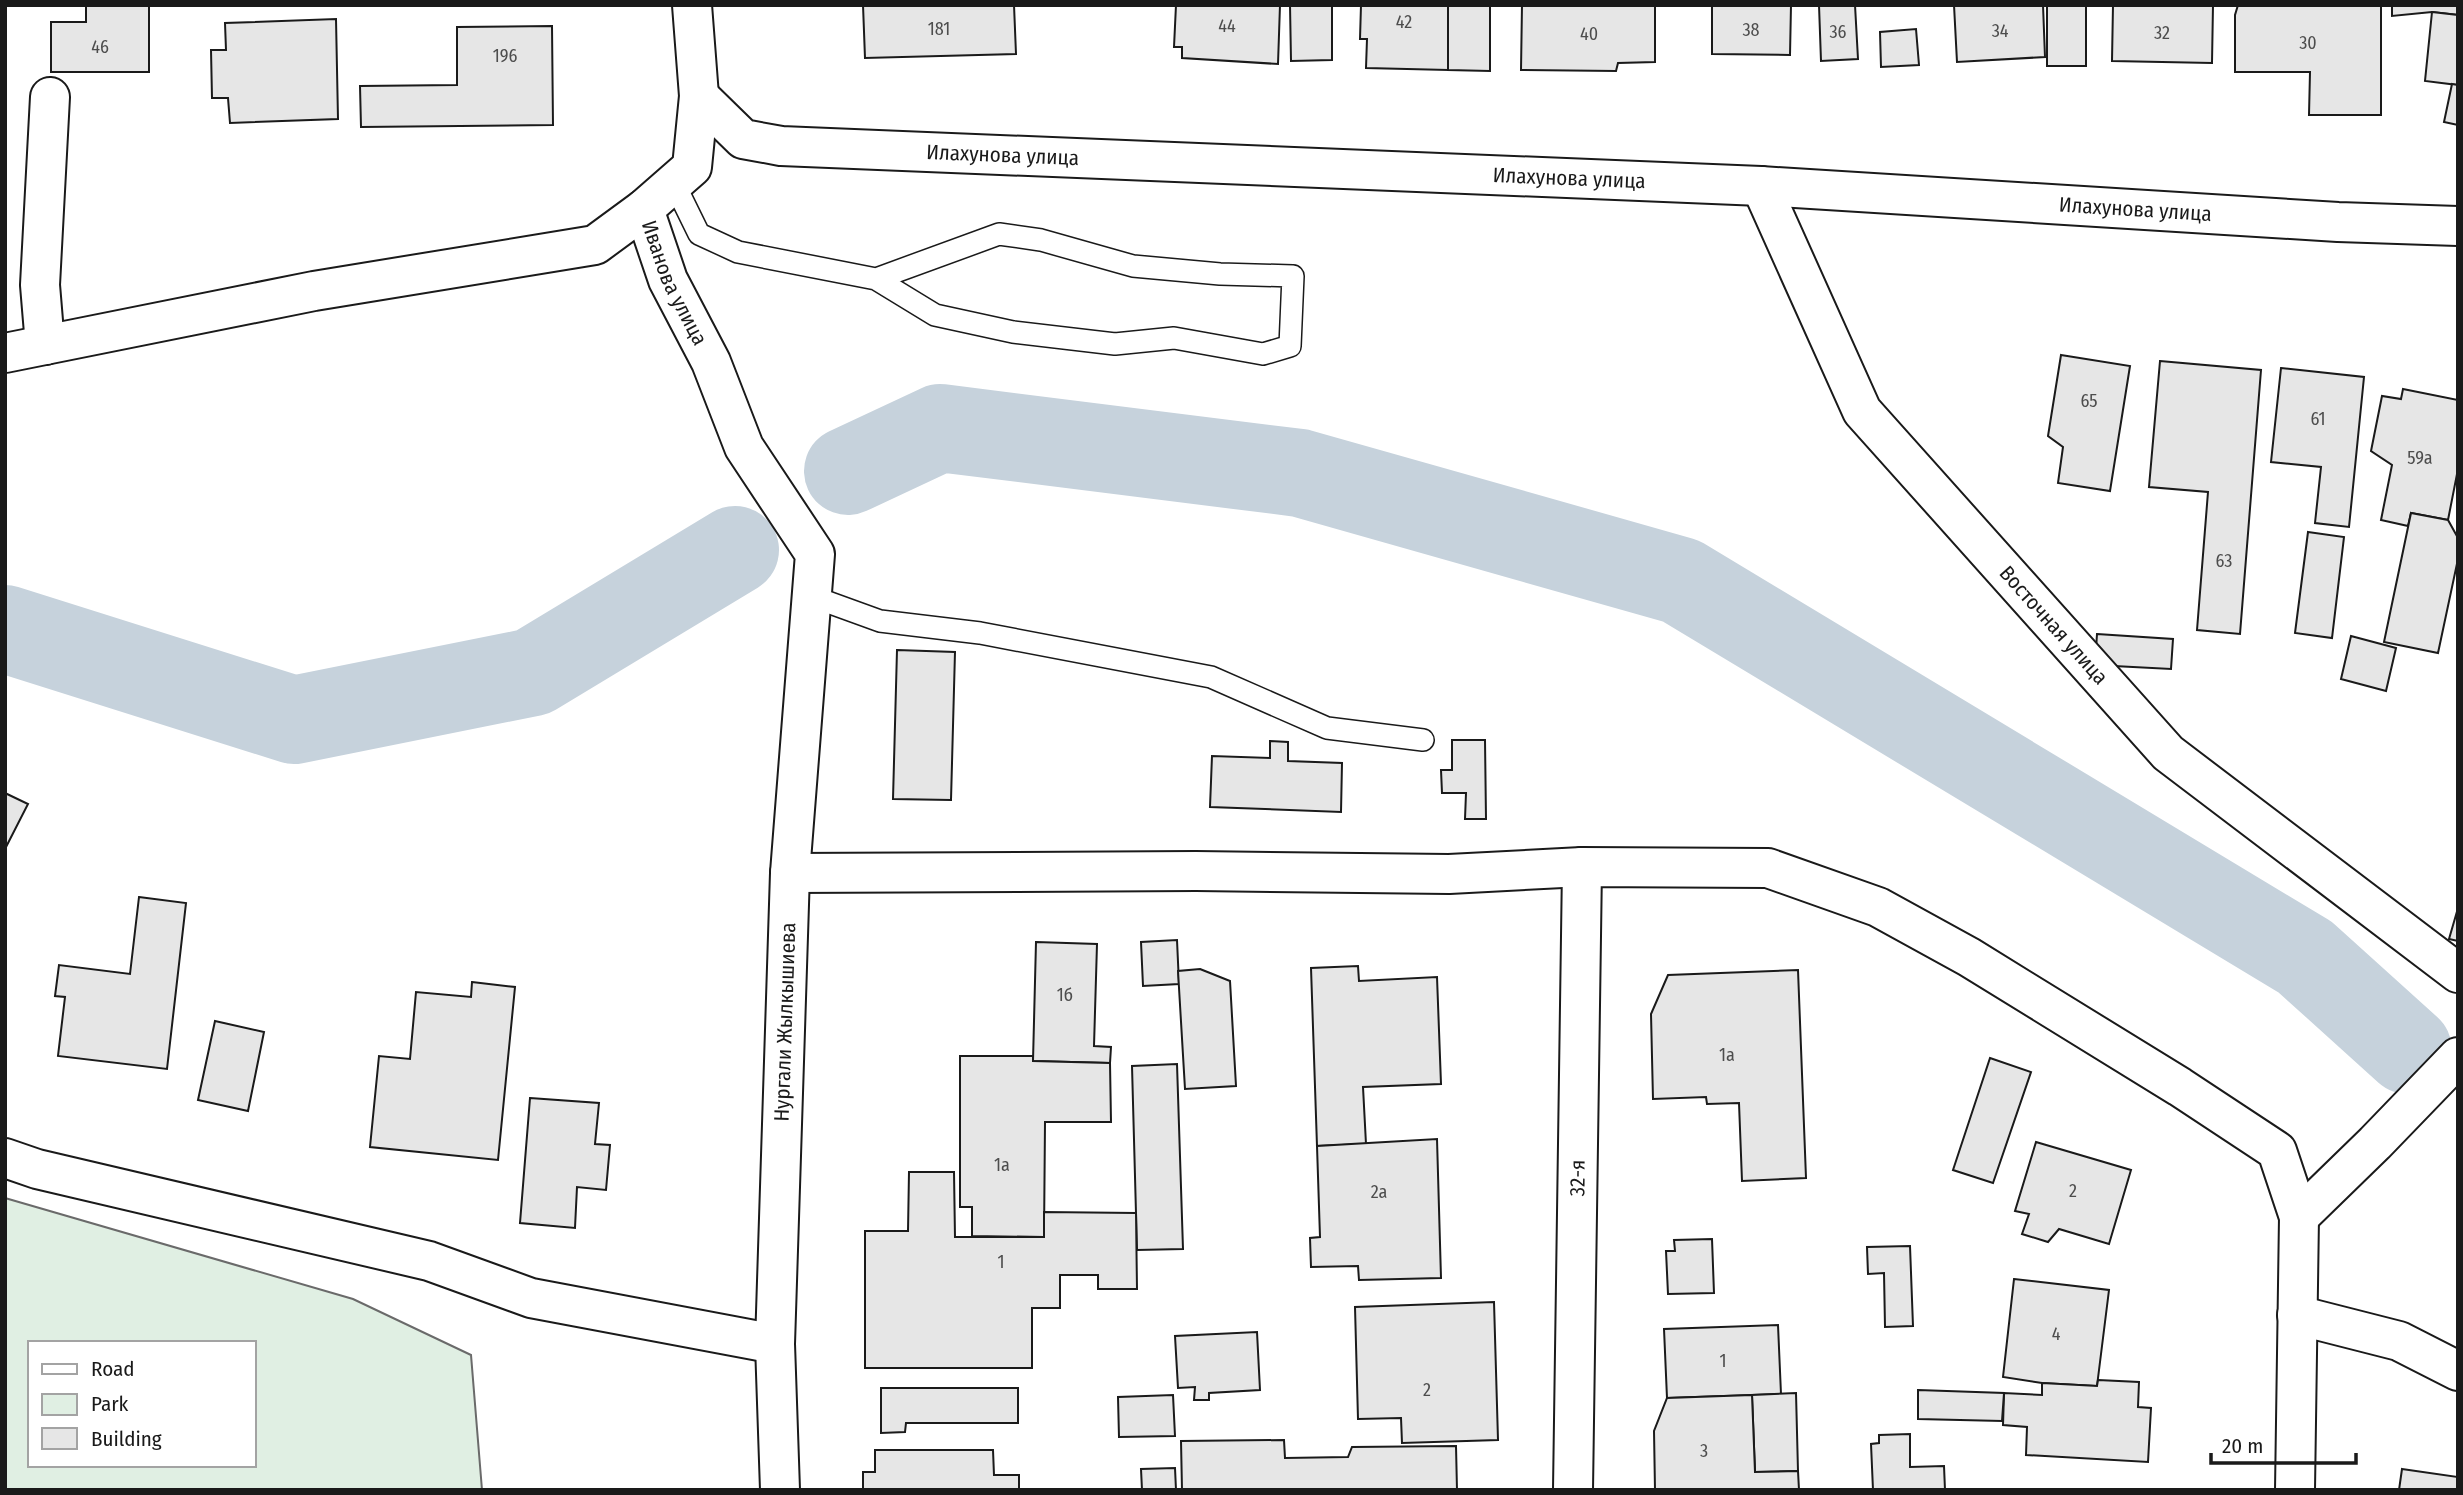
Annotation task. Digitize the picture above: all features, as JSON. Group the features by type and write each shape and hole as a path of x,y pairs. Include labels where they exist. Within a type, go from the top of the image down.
{"street":[{"name":"Иванова улица","path":"692,5 699,96 692,167 644,209 667,280 710,362 744,447 815,554"},
{"name":"Илахунова улица","path":"699,96 743,139 781,146 1761,186 2339,222 2458,226"},
{"path":"45,345 40,285 50,97"},
{"name":"Восточная улица","path":"1761,186 1862,411 2168,752 2458,972"},
{"path":"5,353 314,290 595,244 644,209"},
{"name":"Нургали Жылкышиева","path":"780,1490 775,1344 790,873 815,554"},
{"path":"790,873 1196,871 1449,874 1582,867 1768,868 1878,907 1981,964 2180,1087 2277,1151 2299,1217 2295,1490"},
{"name":"32-я","path":"1573,1490 1582,867"},
{"path":"2299,1217 2458,1057"},
{"path":"5,1157 37,1169 429,1261 531,1298 775,1344"},
{"path":"2297,1315 2399,1341 2458,1371"}],"lane":[{"path":"674,183 699,234 738,252 876,279 935,315 1013,332 1115,344 1174,338 1263,354 1290,346 1293,276 1220,274 1133,266 1041,240 999,234 876,279"},
{"path":"811,596 880,621 980,633 1211,677 1327,728 1423,740"}],"green space":[{"path":"5,1198 353,1299 471,1355 482,1490 5,1490"}],"building":[{"path":"86,5 149,5 149,72 51,72 51,22 86,22"},
{"path":"863,5 1014,5 1016,54 865,58"},
{"path":"1176,5 1280,5 1278,64 1182,58 1182,47 1174,47"},
{"path":"1290,5 1332,5 1332,60 1291,61"},
{"path":"1361,5 1448,5 1448,70 1366,68 1367,39 1360,39"},
{"path":"1448,5 1490,5 1490,71 1448,70"},
{"path":"1522,5 1655,5 1655,62 1618,63 1616,71 1521,70"},
{"path":"1712,5 1791,5 1790,55 1712,54"},
{"path":"1819,5 1855,5 1858,59 1821,61"},
{"path":"1954,5 2043,5 2045,57 1957,62"},
{"path":"2047,5 2086,5 2086,66 2047,66"},
{"path":"2113,5 2213,5 2212,63 2112,61"},
{"path":"2238,5 2381,5 2381,115 2309,115 2310,72 2235,72 2235,15"},
{"path":"2392,5 2458,5 2458,15 2432,12 2392,16"},
{"path":"2432,12 2458,15 2458,85 2425,81"},
{"path":"336,19 338,119 230,123 228,98 212,98 211,50 226,50 225,23"},
{"path":"552,26 553,125 361,127 360,86 457,85 457,27"},
{"path":"1916,29 1919,65 1881,67 1880,32"},
{"path":"2452,84 2458,85 2458,125 2444,122"},
{"path":"2061,355 2130,366 2110,491 2058,483 2063,447 2048,436"},
{"path":"2160,361 2261,370 2240,634 2197,630 2208,492 2149,487"},
{"path":"2281,368 2364,377 2349,527 2315,523 2321,467 2271,462"},
{"path":"2403,389 2458,400 2458,469 2448,520 2411,513 2408,526 2381,520 2392,465 2371,451 2382,396 2401,399"},
{"path":"2411,513 2448,520 2458,538 2458,559 2438,653 2384,642"},
{"path":"2308,532 2344,537 2332,638 2295,633"},
{"path":"2097,634 2173,639 2171,669 2095,665"},
{"path":"2351,636 2396,648 2386,691 2341,679"},
{"path":"897,650 955,652 951,800 893,799"},
{"path":"1452,740 1485,740 1486,819 1465,819 1466,793 1442,793 1441,770 1452,770"},
{"path":"1270,741 1288,742 1288,761 1342,763 1341,812 1210,807 1212,756 1270,758"},
{"path":"5,793 28,804 5,849"},
{"path":"139,897 186,903 167,1069 58,1056 65,997 55,996 59,965 130,974"},
{"path":"2458,908 2458,941 2449,939"},
{"path":"1177,940 1179,984 1143,986 1141,942"},
{"path":"1036,942 1097,944 1094,1046 1111,1047 1110,1063 1033,1061"},
{"path":"1358,966 1359,981 1437,977 1441,1084 1363,1087 1366,1144 1317,1146 1311,968"},
{"path":"1200,969 1230,981 1236,1086 1185,1089 1178,971"},
{"path":"1798,970 1806,1178 1742,1181 1739,1103 1707,1104 1706,1097 1653,1099 1651,1014 1668,975"},
{"path":"472,982 515,987 498,1160 370,1147 379,1056 410,1059 416,992 471,997"},
{"path":"215,1021 264,1032 248,1111 198,1100"},
{"path":"960,1056 1033,1056 1033,1061 1110,1063 1111,1122 1045,1122 1044,1237 972,1236 972,1207 960,1207"},
{"path":"1990,1058 2031,1072 1993,1183 1953,1170"},
{"path":"1177,1064 1183,1249 1137,1250 1132,1066"},
{"path":"530,1098 599,1103 595,1144 610,1145 606,1190 577,1187 575,1228 520,1223"},
{"path":"1437,1139 1441,1278 1359,1280 1358,1266 1311,1267 1310,1238 1320,1237 1317,1146"},
{"path":"2036,1142 2131,1170 2109,1244 2059,1229 2048,1242 2022,1234 2029,1214 2015,1211"},
{"path":"909,1172 954,1172 955,1237 1044,1237 1044,1212 1136,1213 1137,1289 1098,1289 1098,1275 1060,1275 1060,1308 1032,1308 1032,1368 865,1368 865,1231 908,1231"},
{"path":"1712,1239 1714,1293 1668,1294 1666,1251 1675,1251 1674,1240"},
{"path":"1910,1246 1913,1326 1885,1327 1884,1273 1868,1274 1867,1247"},
{"path":"2014,1279 2109,1290 2097,1386 2042,1383 2003,1377"},
{"path":"1494,1302 1498,1440 1402,1443 1401,1418 1358,1419 1355,1307"},
{"path":"1778,1325 1781,1394 1667,1398 1664,1329"},
{"path":"1257,1332 1260,1390 1209,1393 1209,1400 1194,1400 1195,1387 1178,1388 1175,1336"},
{"path":"2098,1380 2139,1382 2138,1407 2151,1408 2148,1462 2026,1455 2027,1427 2003,1425 2004,1393 2042,1395 2042,1383 2097,1386"},
{"path":"881,1388 1018,1388 1018,1423 906,1423 905,1432 881,1433"},
{"path":"1918,1390 2004,1393 2002,1421 1918,1419"},
{"path":"1796,1393 1798,1471 1755,1472 1752,1395"},
{"path":"1173,1395 1175,1436 1119,1437 1118,1397"},
{"path":"1752,1395 1755,1472 1798,1471 1799,1490 1655,1490 1654,1431 1667,1398"},
{"path":"1910,1434 1910,1467 1944,1466 1945,1490 1873,1490 1871,1444 1879,1443 1879,1435"},
{"path":"1284,1440 1285,1458 1348,1457 1352,1447 1456,1446 1457,1490 1182,1490 1181,1441"},
{"path":"875,1450 993,1450 994,1475 1019,1475 1019,1490 863,1490 863,1472 875,1472"},
{"path":"1175,1468 1176,1490 1142,1490 1141,1469"},
{"path":"2402,1469 2458,1477 2458,1490 2399,1490"}],"waterway":[{"path":"848,471 940,428 1300,473 1681,581 2305,957 2408,1050"},
{"path":"5,629 294,720 533,672 735,550"}]}
